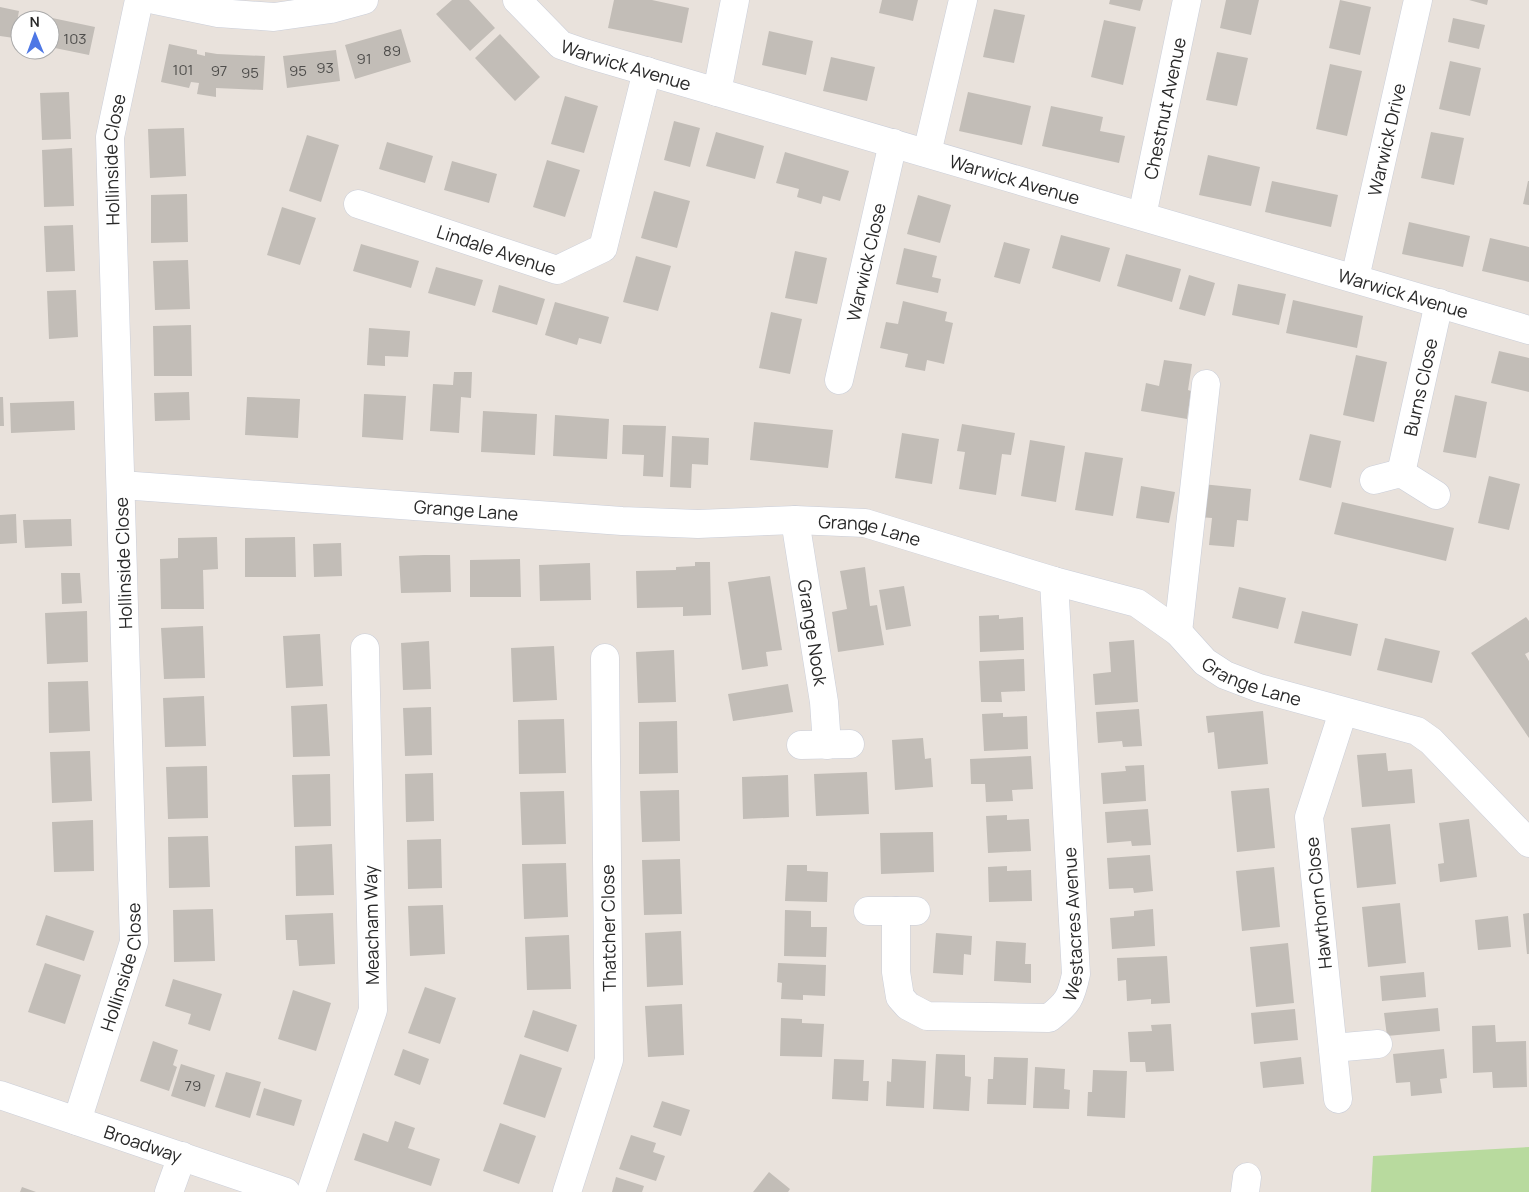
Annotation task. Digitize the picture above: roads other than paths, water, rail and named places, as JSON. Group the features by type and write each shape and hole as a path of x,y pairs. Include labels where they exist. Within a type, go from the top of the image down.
{"street":[{"name":"Hollinside Close","path":"77,1121 134,942 110,137 140,0"},
{"path":"155,0 219,6 274,17 331,8 364,0"},
{"name":"Warwick Avenue","path":"517,0 561,45 1529,330"},
{"path":"716,92 735,0"},
{"path":"927,153 963,0"},
{"name":"Chestnut Avenue","path":"1142,216 1187,0"},
{"name":"Warwick Drive","path":"1354,278 1418,0"},
{"name":"Lindale Avenue","path":"358,204 557,270 604,248 647,71"},
{"name":"Warwick Close","path":"839,380 893,143"},
{"name":"Burns Close","path":"1401,473 1439,303"},
{"path":"1178,632 1206,384"},
{"path":"1374,480 1401,473 1436,495"},
{"name":"Grange Lane","path":"121,485 632,521 698,524 796,520 865,523 1054,581 1137,603 1178,632 1205,662 1225,675 1259,688 1417,731 1431,741 1529,843"},
{"name":"Grange Nook","path":"796,520 824,702 826,745"},
{"name":"Westacres Avenue","path":"868,911 906,911 896,972 900,997 908,1006 927,1016 1048,1018 1064,1006 1073,989 1076,974 1054,581"},
{"name":"Meacham Way","path":"311,1192 373,1010 365,648"},
{"name":"Thatcher Close","path":"567,1192 609,1060 605,658"},
{"name":"Hawthorn Close","path":"1338,1099 1309,817 1343,712"},
{"path":"1333,1048 1378,1044"},
{"name":"Broadway","path":"0,1095 286,1192"},
{"path":"169,1192 182,1156"}]}
